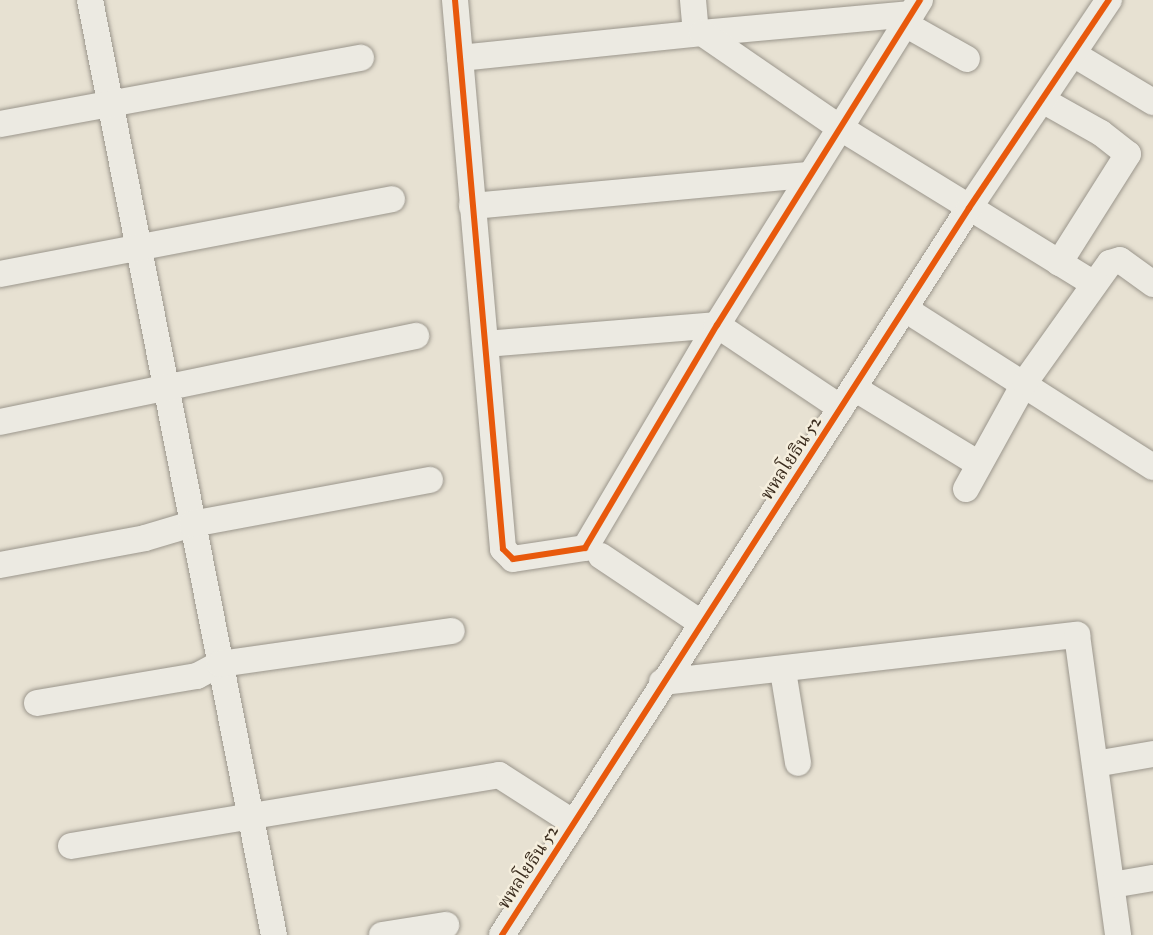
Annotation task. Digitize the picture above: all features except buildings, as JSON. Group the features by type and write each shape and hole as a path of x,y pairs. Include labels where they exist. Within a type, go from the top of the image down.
{"street":[{"path":"90,0 274,935"},
{"path":"455,0 503,549 513,559 585,548 717,325 912,13"},
{"path":"693,0 699,33 839,128 1059,262 1092,288"},
{"name":"พหลโยธิน 52","path":"502,935 662,682 969,208 1075,55 1106,1"},
{"path":"460,58 912,13 967,59"},
{"path":"1075,55 1153,102"},
{"path":"0,124 110,101 361,58"},
{"path":"1044,101 1101,133 1128,154 1059,262"},
{"path":"472,206 809,175"},
{"path":"0,274 392,199"},
{"path":"966,489 1025,382 1110,263 1120,260 1153,284"},
{"path":"905,309 1025,382 1153,467"},
{"path":"486,344 717,325 848,398 980,464"},
{"path":"0,422 416,336"},
{"path":"0,565 146,538 192,524 430,480"},
{"path":"601,556 701,623"},
{"path":"37,703 197,676 220,664 452,631"},
{"path":"662,682 783,671 1077,635 1118,935"},
{"path":"783,671 798,764"},
{"path":"1095,764 1153,754"},
{"path":"71,846 499,775 574,823"},
{"path":"1112,885 1153,878"},
{"path":"382,935 446,925"}],"cycle path":[{"path":"455,0 503,549 513,559 585,548 717,325 920,0"},
{"path":"502,935 969,208 1109,0"}]}
